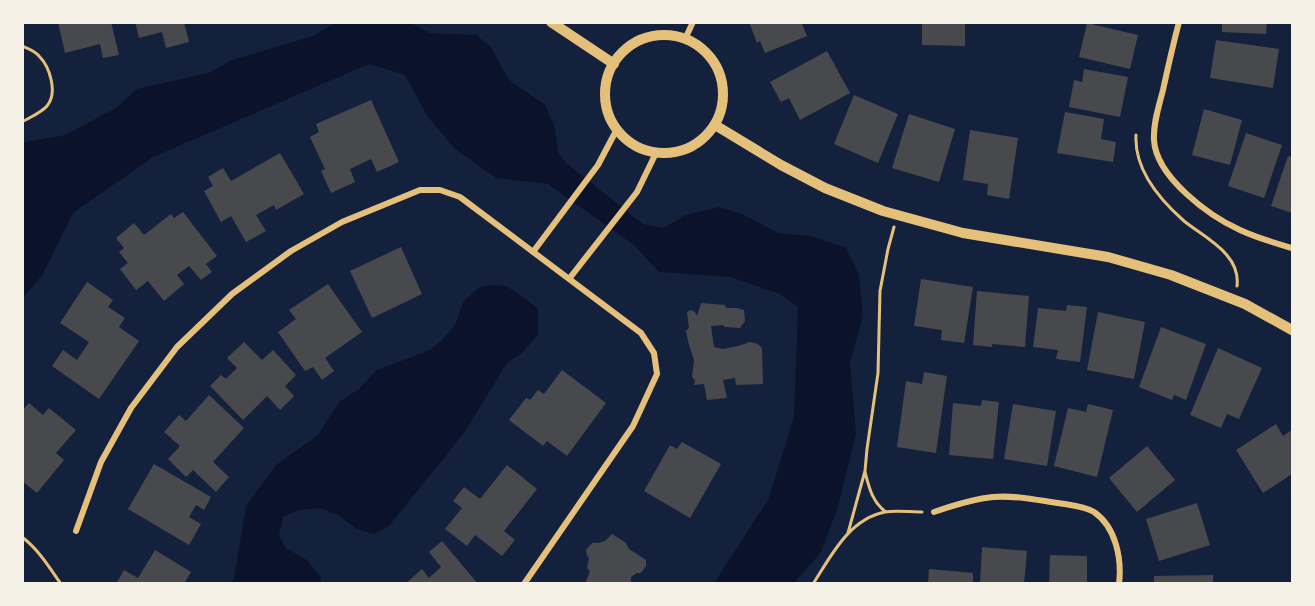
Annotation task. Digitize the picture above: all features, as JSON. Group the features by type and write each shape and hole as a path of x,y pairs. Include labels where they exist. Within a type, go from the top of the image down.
{"street":[{"path":"551,22 614,64"},
{"path":"685,39 693,22"},
{"path":"1179,22 1155,122 1155,148 1159,160 1174,183 1208,211 1239,230 1293,248"},
{"path":"662,35 685,39 704,51 718,69 722,80 723,98 720,115 704,138 690,148 673,153 656,153 628,140 617,129 609,114 605,97 607,80 620,55 644,39 662,35"},
{"path":"715,125 781,165 825,188 883,211 963,232 1108,257 1171,275 1245,304 1293,330"},
{"path":"533,252 598,165 617,129"},
{"path":"569,279 637,192 656,153"},
{"path":"76,531 101,462 131,408 177,347 232,294 291,251 342,222 420,190 440,190 460,197 641,333 654,353 657,374 633,426 524,584"},
{"path":"934,512 969,500 995,497 1078,506 1094,512 1110,529 1117,547 1120,568 1119,584"}],"path":[{"path":"22,46 40,57 48,68 52,90 51,100 46,108 22,122"},
{"path":"1136,135 1136,150 1140,165 1149,181 1164,201 1185,221 1222,249 1237,273 1237,286"},
{"path":"813,584 848,533 865,471 879,364 880,291 888,249 898,215"},
{"path":"865,471 875,501 886,512"},
{"path":"848,533 868,519 886,512 934,512"},
{"path":"22,537 43,556 62,584"}],"water":[{"path":"335,23 411,23 430,33 476,35 491,47 509,80 545,105 554,125 558,152 566,163 643,224 663,228 686,215 719,207 742,214 778,233 811,236 846,248 859,275 863,316 850,363 856,433 838,507 821,552 794,583 714,583 768,500 794,417 798,307 780,294 730,277 659,272 634,245 548,184 496,178 454,148 427,116 405,75 369,64 153,157 73,213 43,274 23,298 23,143 65,135 116,108 137,89 208,73 232,60 313,36"},
{"path":"491,285 506,286 538,309 538,335 523,352 507,363 464,433 389,526 374,534 357,529 338,515 319,508 299,510 283,517 279,536 286,548 307,560 321,577 320,583 231,583 234,578 246,506 276,465 318,435 339,402 359,389 377,370 430,350 442,340 455,325 463,302 478,288"}],"building":[{"path":"58,22 111,22 119,55 103,58 100,44 65,53"},
{"path":"135,22 184,22 189,42 166,48 162,32 139,38"},
{"path":"749,22 801,22 807,36 765,53 760,41 757,43"},
{"path":"922,22 965,22 965,46 922,45"},
{"path":"1222,22 1267,22 1266,34 1222,32"},
{"path":"1087,23 1138,35 1130,69 1079,57"},
{"path":"1216,40 1279,49 1273,88 1210,78"},
{"path":"827,51 850,93 800,120 789,98 781,102 770,82"},
{"path":"1084,69 1128,77 1120,117 1069,107 1074,80 1082,82"},
{"path":"854,95 898,114 878,163 834,144"},
{"path":"371,100 399,162 377,172 371,159 350,169 355,182 331,193 321,171 325,169 310,137 319,132 316,124"},
{"path":"1204,109 1242,120 1230,165 1192,155"},
{"path":"1065,112 1104,119 1101,139 1116,142 1113,162 1057,153"},
{"path":"909,114 955,129 939,182 892,168"},
{"path":"970,130 1018,138 1009,199 987,195 988,184 963,180"},
{"path":"1246,133 1282,145 1264,198 1228,186"},
{"path":"280,153 304,194 276,210 274,205 256,215 266,231 246,242 231,216 221,222 204,191 213,186 208,177 223,168 231,181"},
{"path":"1288,156 1292,157 1292,213 1271,206"},
{"path":"183,212 217,256 206,264 212,272 201,280 189,266 177,275 184,284 164,301 148,281 136,290 120,269 128,263 119,252 124,248 116,238 134,223 144,235 171,214 174,218"},
{"path":"401,247 422,294 372,318 350,271"},
{"path":"921,279 973,287 964,343 941,340 942,330 914,326"},
{"path":"87,282 113,300 108,307 125,318 119,327 139,341 99,399 52,366 63,350 77,360 89,342 60,323"},
{"path":"328,284 362,332 325,358 334,371 322,380 313,367 305,371 278,332 296,319 289,310"},
{"path":"977,291 1029,296 1025,347 973,345"},
{"path":"701,303 725,305 726,308 744,310 745,321 740,328 723,325 711,326 714,347 723,349 750,342 758,344 762,348 763,384 736,385 735,378 723,380 727,398 707,400 704,384 694,385 695,380 692,377 694,360 686,331 689,328 687,312 691,310 697,316"},
{"path":"1067,305 1087,307 1080,362 1056,359 1058,350 1033,347 1038,308 1066,311"},
{"path":"1098,312 1145,322 1134,379 1087,370"},
{"path":"1161,327 1206,344 1186,400 1174,395 1172,400 1139,387"},
{"path":"244,342 262,360 273,350 296,375 285,386 294,396 280,410 267,396 243,420 210,386 221,375 226,379 237,368 227,358"},
{"path":"1218,348 1262,368 1239,419 1227,414 1221,428 1190,415"},
{"path":"562,370 606,403 567,456 547,441 543,446 509,420 526,398 530,400 538,390 544,394"},
{"path":"924,372 947,376 936,453 897,447 906,381 922,384"},
{"path":"209,395 244,428 213,462 229,477 216,492 193,470 186,477 168,459 180,446 164,432 179,415 186,421"},
{"path":"982,400 999,402 993,459 949,455 953,403 981,406"},
{"path":"29,403 43,415 49,408 76,430 56,453 64,460 37,493 22,481 22,411"},
{"path":"1013,404 1056,411 1047,466 1004,459"},
{"path":"1088,404 1113,410 1097,477 1054,466 1068,408 1086,412"},
{"path":"1276,424 1283,436 1292,430 1292,474 1263,493 1236,450"},
{"path":"682,442 721,464 690,518 644,491 670,445 677,449"},
{"path":"1147,446 1175,480 1137,512 1109,478"},
{"path":"154,464 211,497 204,510 196,505 189,517 201,524 189,545 128,509"},
{"path":"507,465 537,489 504,531 515,540 502,556 475,535 467,546 445,529 462,508 453,501 464,487 480,499"},
{"path":"1197,503 1210,545 1159,561 1146,519"},
{"path":"612,534 646,560 646,566 641,573 631,577 631,584 585,584 590,571 587,568 589,558 586,550 592,543 605,541"},
{"path":"442,541 478,584 405,584 422,569 429,578 441,567 429,552"},
{"path":"982,547 1027,551 1024,584 980,584"},
{"path":"155,550 191,572 184,584 116,584 124,570 138,578"},
{"path":"1050,555 1087,556 1087,584 1049,584"},
{"path":"929,569 973,573 973,584 928,584"},
{"path":"1213,575 1213,584 1154,584 1154,576"}]}
